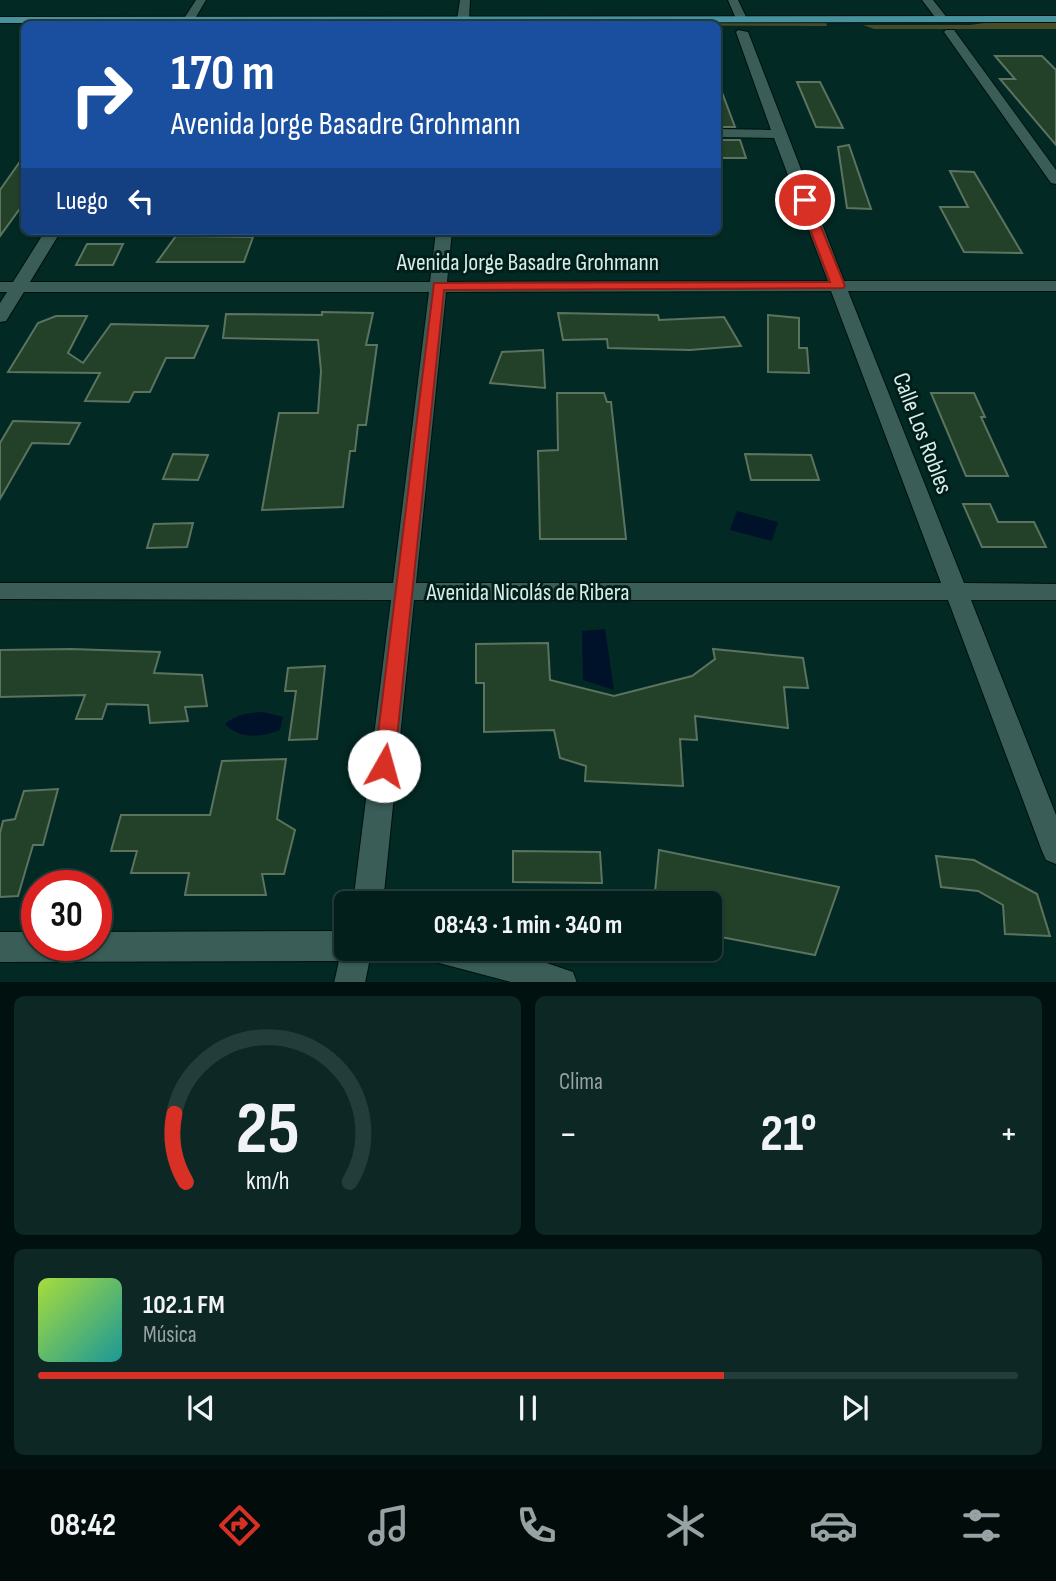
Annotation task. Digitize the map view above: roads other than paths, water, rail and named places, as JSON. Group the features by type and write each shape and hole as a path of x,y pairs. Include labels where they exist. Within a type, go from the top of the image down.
{"main road":[{"path":"738,28 839,19 1056,19"},
{"path":"839,19 848,33"},
{"path":"0,20 497,21"},
{"path":"721,28 786,32"},
{"path":"943,32 989,32"},
{"path":"0,33 21,33"}],"street":[{"path":"189,20 201,0"},
{"path":"463,20 466,0"},
{"name":"Calle Los Robles","path":"733,0 738,28 1056,851"},
{"path":"927,0 942,19"},
{"path":"943,32 1056,180"},
{"path":"721,134 779,134"},
{"path":"0,317 50,235"},
{"path":"369,891 444,235"},
{"name":"Avenida Jorge Basadre Grohmann","path":"0,287 1056,285"},
{"name":"Avenida Nicolás de Ribera","path":"0,591 1056,592"},
{"path":"0,947 334,946"},
{"path":"349,982 354,961"},
{"path":"495,961 562,982"}],"water":[{"path":"737,511 778,522 772,541 730,530"},
{"path":"605,629 614,690 583,680 582,631"},
{"path":"263,712 283,717 280,730 251,736 237,733 225,724 243,715"}]}
